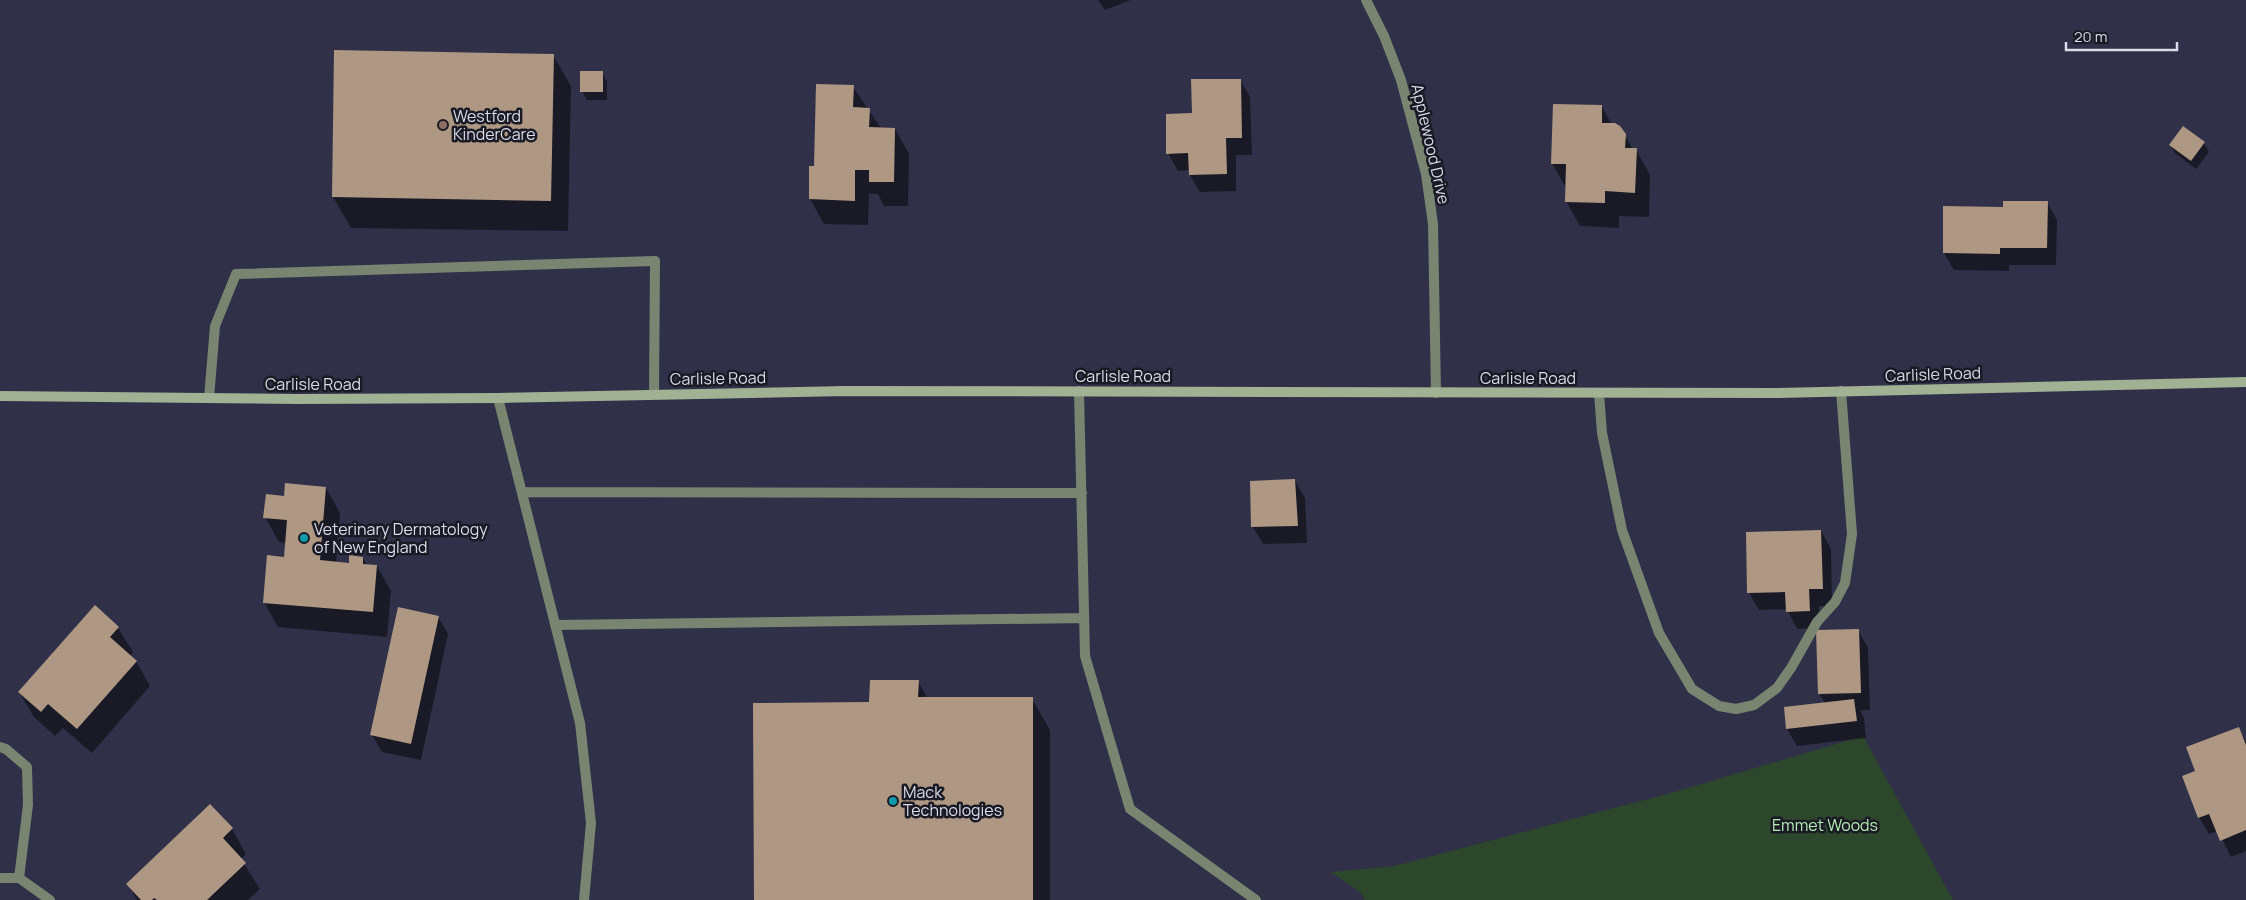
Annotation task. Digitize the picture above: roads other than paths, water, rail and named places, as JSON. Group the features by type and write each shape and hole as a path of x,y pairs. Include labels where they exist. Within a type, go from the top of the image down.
{"main road":[{"name":"Carlisle Road","path":"0,396 498,398 846,391 1079,390 1599,393 1841,391 2246,382"}],"street":[{"name":"Applewood Drive","path":"1366,0 1384,36 1401,80 1426,174 1433,224 1436,393"},
{"path":"209,398 215,326 236,274 655,261 654,394"},
{"path":"1079,390 1085,656 1130,808 1256,900"},
{"path":"1599,393 1602,433 1622,530 1660,634 1692,689 1719,706 1736,709 1754,705 1777,688 1791,668 1817,622 1835,602 1845,583 1852,534 1841,391"},
{"path":"498,398 580,723 590,814 584,900"},
{"path":"522,492 1082,493"},
{"path":"555,624 1084,618"},
{"path":"0,747 6,749 27,766 28,804 19,878"},
{"path":"0,878 19,878 50,900"}],"place":[{"name":"Westford KinderCare","path":"443,125"},
{"name":"Veterinary Dermatology of New England","path":"304,538"},
{"name":"Mack Technologies","path":"893,801"}],"park label":[{"name":"Emmet Woods","path":"1825,825"}]}
